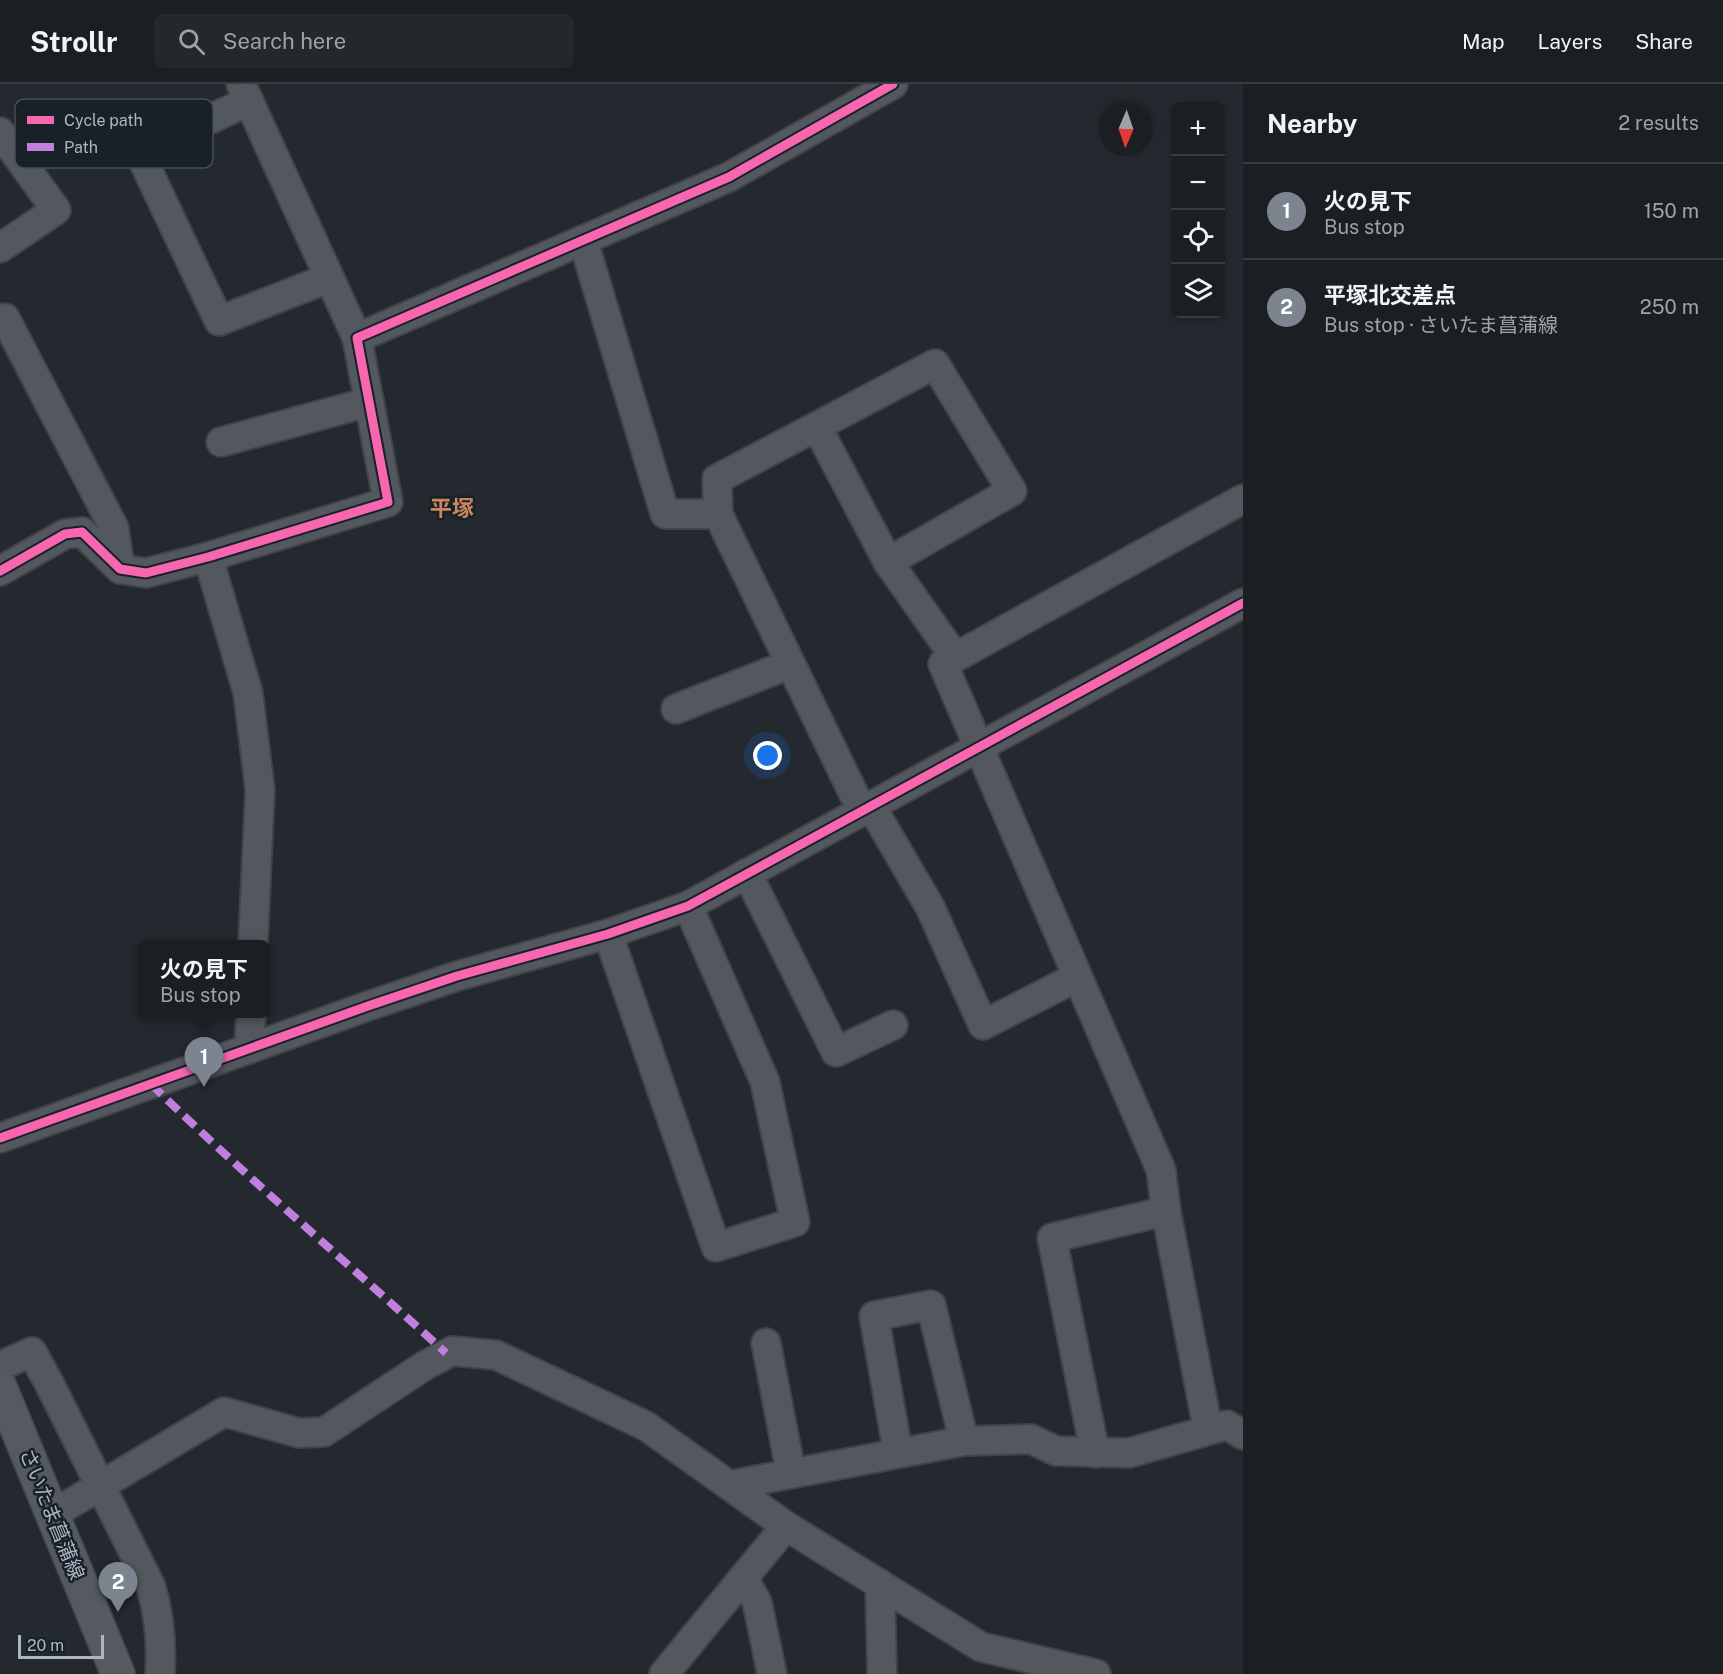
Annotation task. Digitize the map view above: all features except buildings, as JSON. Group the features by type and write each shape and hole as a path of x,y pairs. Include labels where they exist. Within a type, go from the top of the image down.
{"main road":[{"name":"さいたま菖蒲線","path":"0,1387 118,1674"}],"street":[{"path":"357,338 729,177 893,84"},
{"path":"0,571 65,534 82,532 120,569 146,573 208,557 388,502 357,338 245,92 213,110"},
{"path":"0,132 15,153"},
{"path":"0,248 56,210 26,168"},
{"path":"147,168 219,321 329,278"},
{"path":"583,240 665,514 718,514"},
{"path":"0,320 5,318 114,528 120,569"},
{"path":"888,562 1012,491 935,364 717,478 718,514 790,664 866,809 930,907 983,1025 1077,976"},
{"path":"221,442 369,402"},
{"path":"817,427 888,562 955,657"},
{"path":"1208,1430 1166,1211 1161,1170 943,664 1243,499"},
{"path":"208,557 248,693 260,790 254,940"},
{"path":"0,1138 457,976 608,934 688,906 1243,603"},
{"path":"676,709 790,664"},
{"path":"747,873 836,1052 893,1025"},
{"path":"608,934 716,1247 795,1222 765,1082 688,906"},
{"path":"249,1049 250,1018"},
{"path":"1095,1453 1052,1238 1166,1211"},
{"path":"898,1453 874,1316 931,1305 964,1441"},
{"path":"766,1343 791,1473"},
{"path":"53,1514 224,1412 299,1433 324,1432 424,1366 452,1351 496,1354 646,1426 786,1526 981,1647 1096,1674"},
{"path":"0,1366 32,1352 151,1587 159,1612 163,1641 160,1674"},
{"path":"731,1485 964,1441 1030,1439 1056,1451 1129,1453 1227,1425 1243,1435"},
{"path":"664,1674 786,1526"},
{"path":"743,1578 757,1602 772,1674"},
{"path":"880,1584 882,1674"}],"marked path":[{"path":"151,1084 260,1186 446,1353"}],"cycle path":[{"path":"0,571 65,534 82,532 120,569 146,573 208,557 388,502 357,338 729,177 893,84"},
{"path":"0,1138 368,1006 457,976 608,934 688,906 1243,603"}],"place":[{"name":"火の見下","path":"204,1087"},
{"name":"平塚北交差点","path":"118,1612"}],"district":[{"name":"平塚","path":"452,508"}]}
